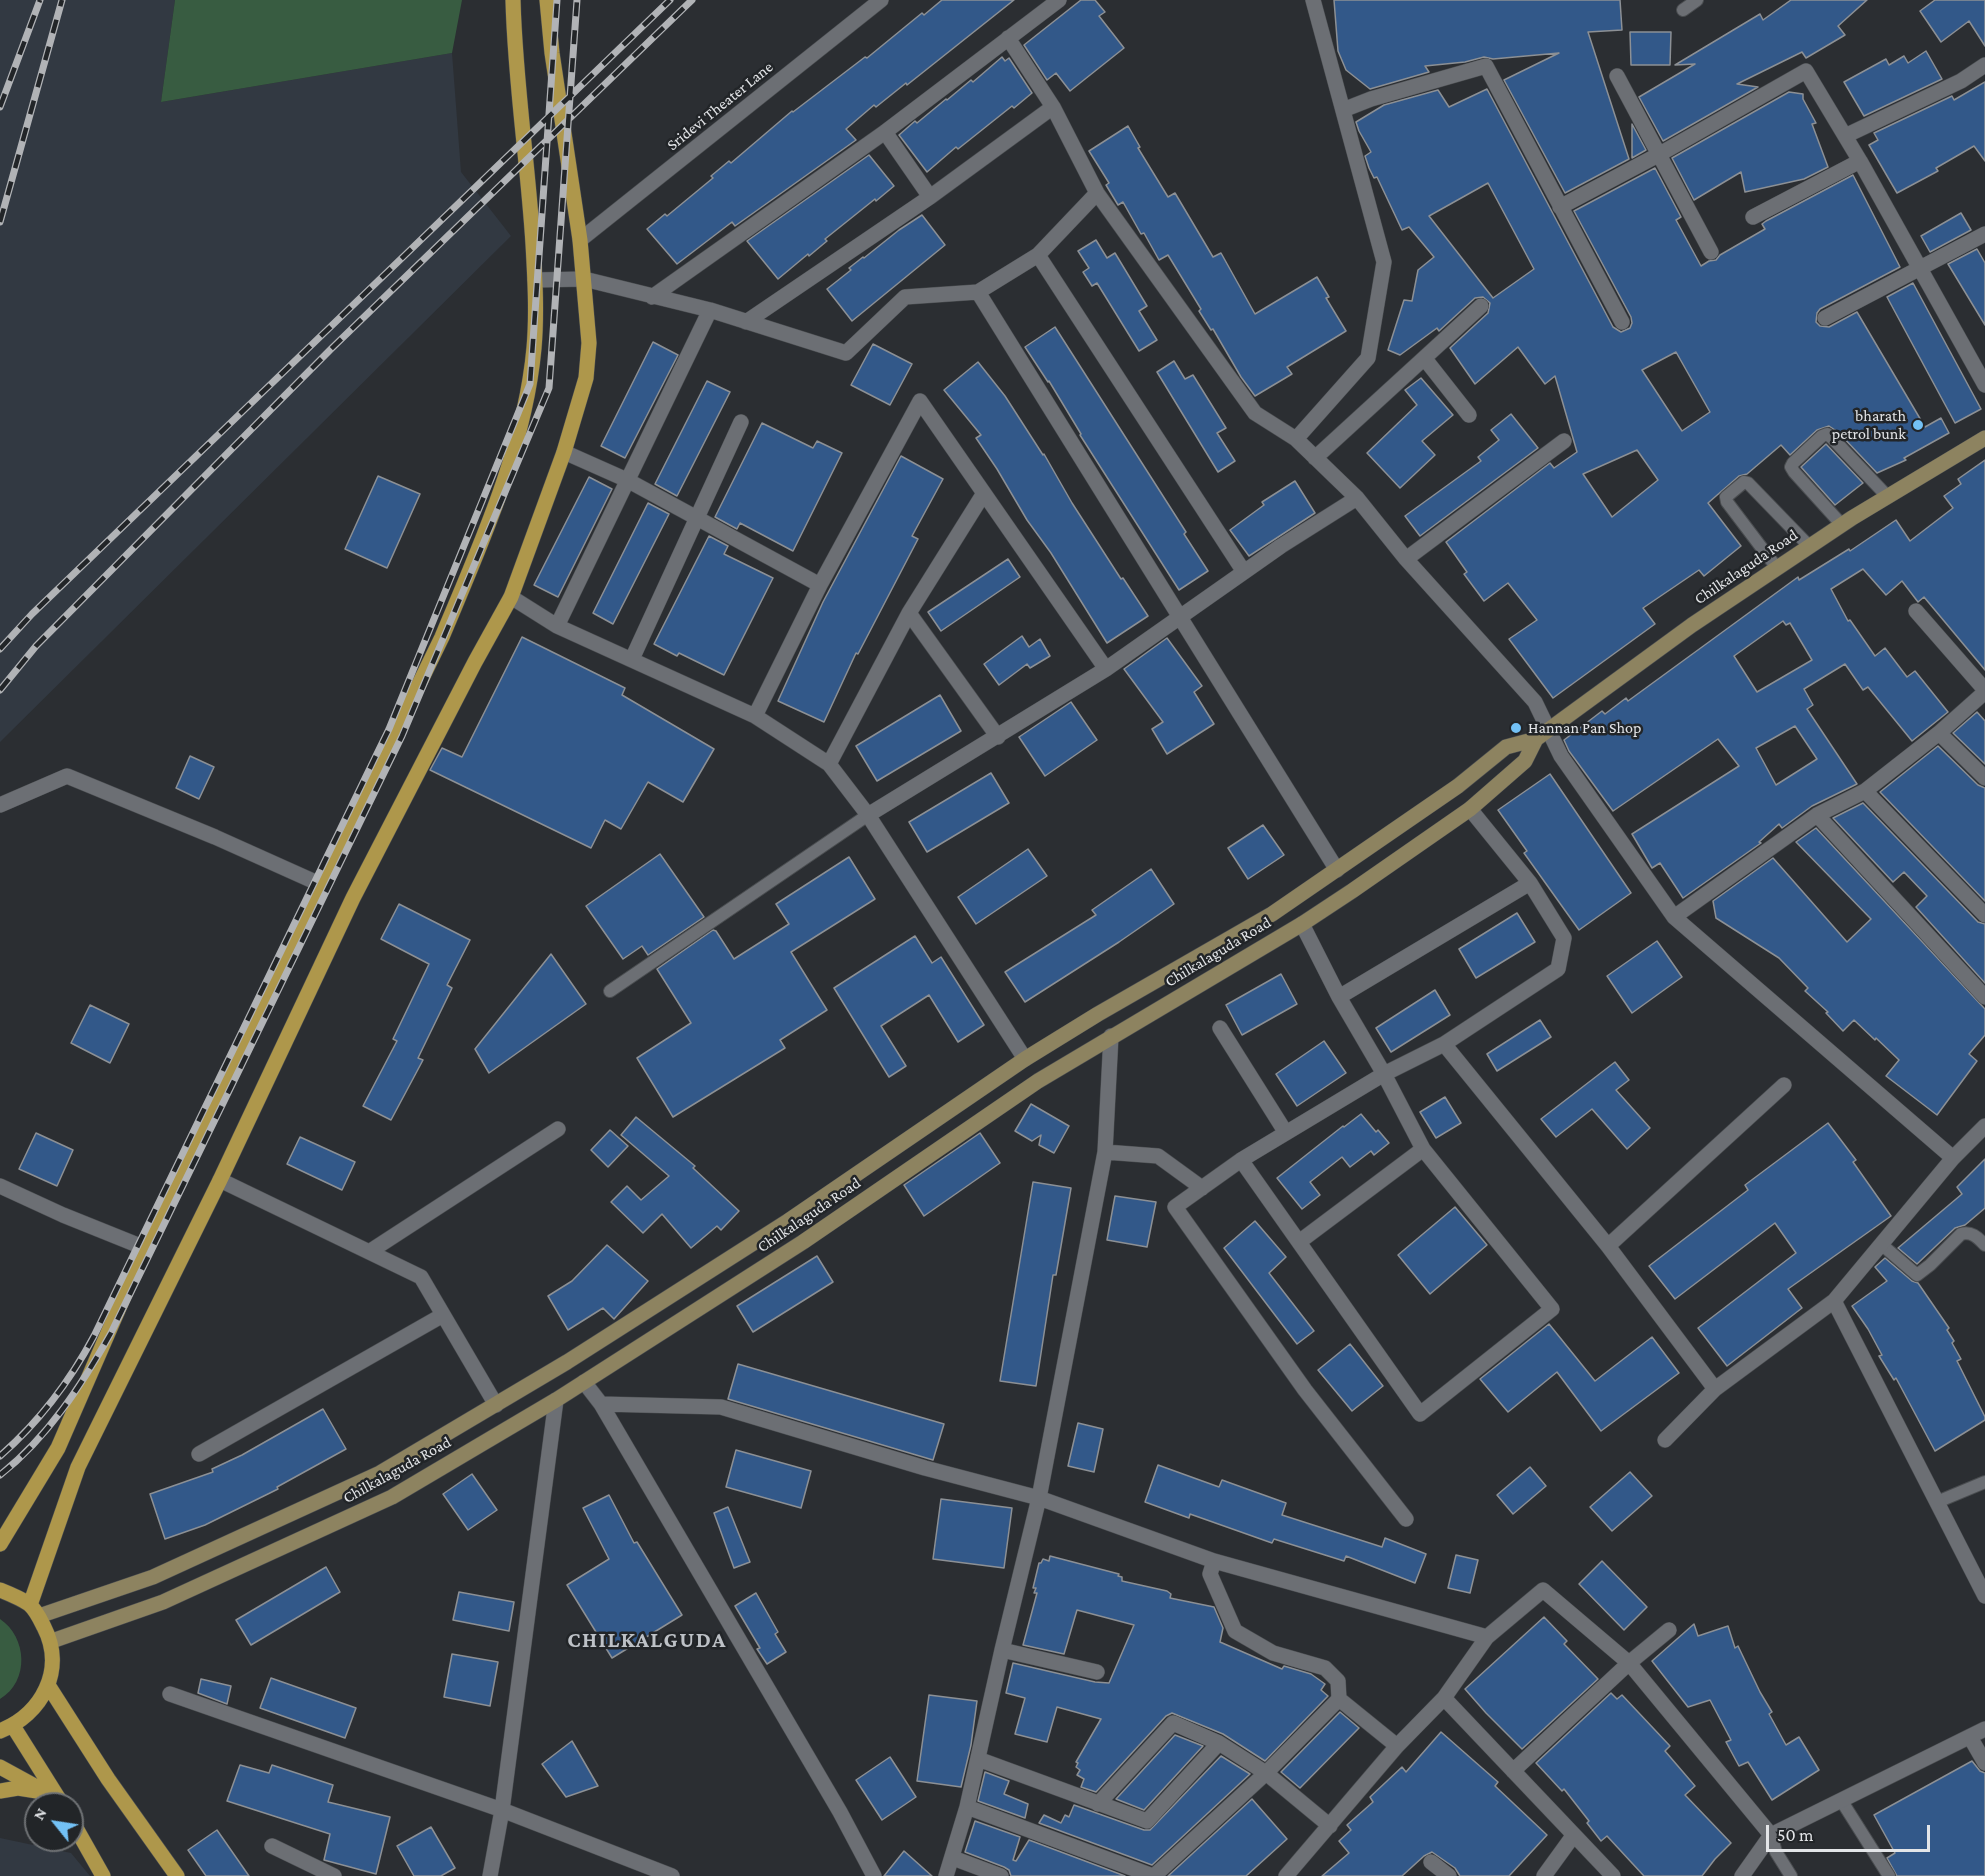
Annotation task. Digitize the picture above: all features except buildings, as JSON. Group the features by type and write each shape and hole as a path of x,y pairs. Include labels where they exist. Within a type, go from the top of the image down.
{"main road":[{"path":"0,1544 58,1448 145,1248 442,637 473,564 498,496 522,423 534,349 535,280 514,40 513,0"},
{"path":"34,1611 78,1467 220,1180 353,898 511,597 564,452 586,378 589,344 580,240 552,53 547,0"},
{"name":"Chilkalaguda Road","path":"34,1611 153,1577 380,1473 496,1405 788,1221 1025,1059 1272,914 1458,786 1506,747 1543,735 1692,625 1842,525 1985,438"},
{"name":"Chilkalaguda Road","path":"52,1641 163,1602 392,1497 556,1400 803,1242 1038,1081 1302,924 1470,809 1525,761 1543,735"},
{"path":"0,1590 14,1595 34,1611 52,1641 52,1669 42,1699 29,1715 6,1729 51,1792"},
{"path":"48,1685 108,1779 175,1874"},
{"path":"0,1767 44,1792"},
{"path":"0,1791 18,1788 33,1792"},
{"path":"84,1842 103,1876"}],"street":[{"name":"Sridevi Theater Lane","path":"580,240 881,0"},
{"path":"652,297 885,132 1059,0"},
{"path":"1296,439 1368,358 1384,262 1314,0"},
{"path":"1008,38 1053,107 1097,193 1255,413 1296,439 1357,498 1406,559 1534,702 1543,735 1562,756 1613,833 1674,917 1953,1158"},
{"path":"1845,136 1960,81 1985,65"},
{"path":"1343,110 1371,99 1486,66 1622,322"},
{"path":"1560,207 1658,155 1806,71 1860,161 1985,385"},
{"path":"1617,76 1711,252"},
{"path":"746,322 930,197 1053,107"},
{"path":"885,132 930,197"},
{"path":"1753,217 1860,161"},
{"path":"535,280 584,279 710,310 846,353 905,297 978,292 1038,255 1097,193"},
{"path":"1825,318 1985,234"},
{"path":"1038,255 1244,572"},
{"path":"978,292 1337,870"},
{"path":"1315,458 1481,306"},
{"path":"557,626 710,310"},
{"path":"1425,358 1469,415"},
{"path":"755,716 820,585 920,401 1106,669"},
{"path":"632,659 741,422"},
{"path":"1406,559 1564,441"},
{"path":"564,452 627,480 820,585"},
{"path":"830,765 909,613 984,494"},
{"path":"868,815 1106,669 1244,572 1357,498"},
{"path":"511,597 557,626 755,716 830,765 868,815 1025,1059"},
{"path":"1674,917 1817,815 1865,791 1939,734 1985,691 1916,611"},
{"path":"909,613 998,737"},
{"path":"1939,734 1985,778"},
{"path":"0,805 67,776 322,885"},
{"path":"1865,791 1985,915"},
{"path":"1406,1519 1305,1390 1175,1207 1286,1133 1384,1074 1444,1044 1558,969 1564,938 1530,883 1470,809"},
{"path":"1817,815 1985,998"},
{"path":"1339,998 1530,883"},
{"path":"1241,1161 1420,1414 1552,1309 1424,1149 1384,1074 1339,998 1302,924"},
{"path":"1220,1028 1286,1133"},
{"path":"946,1876 967,1807 1039,1498 1105,1152 1111,1036"},
{"path":"1444,1044 1608,1246 1715,1389"},
{"path":"1608,1246 1784,1085"},
{"path":"1665,1440 1715,1389 1834,1301 1953,1158 1985,1126"},
{"path":"369,1252 558,1129"},
{"path":"1299,1242 1424,1149"},
{"path":"1105,1152 1158,1156 1202,1188"},
{"path":"220,1180 421,1277 496,1405"},
{"path":"0,1186 63,1215 145,1248"},
{"path":"1834,1301 1985,1596"},
{"path":"199,1454 443,1315"},
{"path":"584,1382 601,1404 840,1812 874,1876"},
{"path":"490,1876 502,1810 556,1400"},
{"path":"601,1404 721,1407 924,1468 1039,1498 1214,1561 1487,1636"},
{"path":"1214,1561 1210,1574 1235,1631 1273,1653 1325,1668 1338,1681 1339,1699 1396,1746"},
{"path":"1286,1876 1396,1746 1444,1698 1487,1636 1543,1590 1629,1663 1772,1835"},
{"path":"1513,1771 1629,1663 1669,1630"},
{"path":"1002,1650 1097,1672"},
{"path":"170,1694 502,1810 672,1876"},
{"path":"1444,1698 1613,1876"},
{"path":"967,1807 1154,1876 1266,1773 1339,1699"},
{"path":"1098,1804 1173,1723 1219,1743 1266,1773 1330,1826"},
{"path":"1742,1876 1772,1835 1841,1800 1976,1739 1985,1729"},
{"path":"1976,1739 1985,1763"},
{"path":"978,1759 1147,1821 1219,1743"},
{"path":"1544,1876 1573,1836"},
{"path":"272,1846 334,1876"},
{"path":"953,1858 1001,1876"},
{"path":"1431,1862 1449,1876"}],"lane":[{"path":"1683,10 1697,0"},
{"path":"1842,525 1791,467 1822,435 1832,438 1888,497"},
{"path":"1777,568 1726,502 1726,497 1744,482 1748,483 1810,547"},
{"path":"610,991 868,815"},
{"path":"1881,1244 1917,1275 1961,1234 1967,1232 1973,1234 1985,1245"},
{"path":"1937,1502 1985,1482"},
{"path":"1841,1800 1889,1876"},
{"path":"1772,1835 1776,1852 1791,1876"}],"shaded area":[{"path":"0,0 175,0 161,102 452,53 461,172 511,236 0,742"},
{"path":"0,1838 24,1843 24,1852 71,1853 90,1876 0,1876"}],"green space":[{"path":"175,0 462,0 452,53 161,102"},
{"path":"0,1619 16,1637 21,1659 16,1681 10,1691 0,1699"}],"railway":[{"path":"0,107 40,0"},
{"path":"0,222 62,0"},
{"path":"0,1456 53,1400 75,1369 94,1336 389,729 530,384 557,0"},
{"path":"0,1475 33,1444 62,1410 111,1333 402,736 549,388 577,0"},
{"path":"0,649 32,614 670,0"},
{"path":"0,690 36,646 332,348 692,0"}],"place":[{"name":"bharath petrol bunk","path":"1918,425"},
{"name":"Hannan Pan Shop","path":"1516,728"}],"district":[{"name":"CHILKALGUDA","path":"647,1640"}]}
